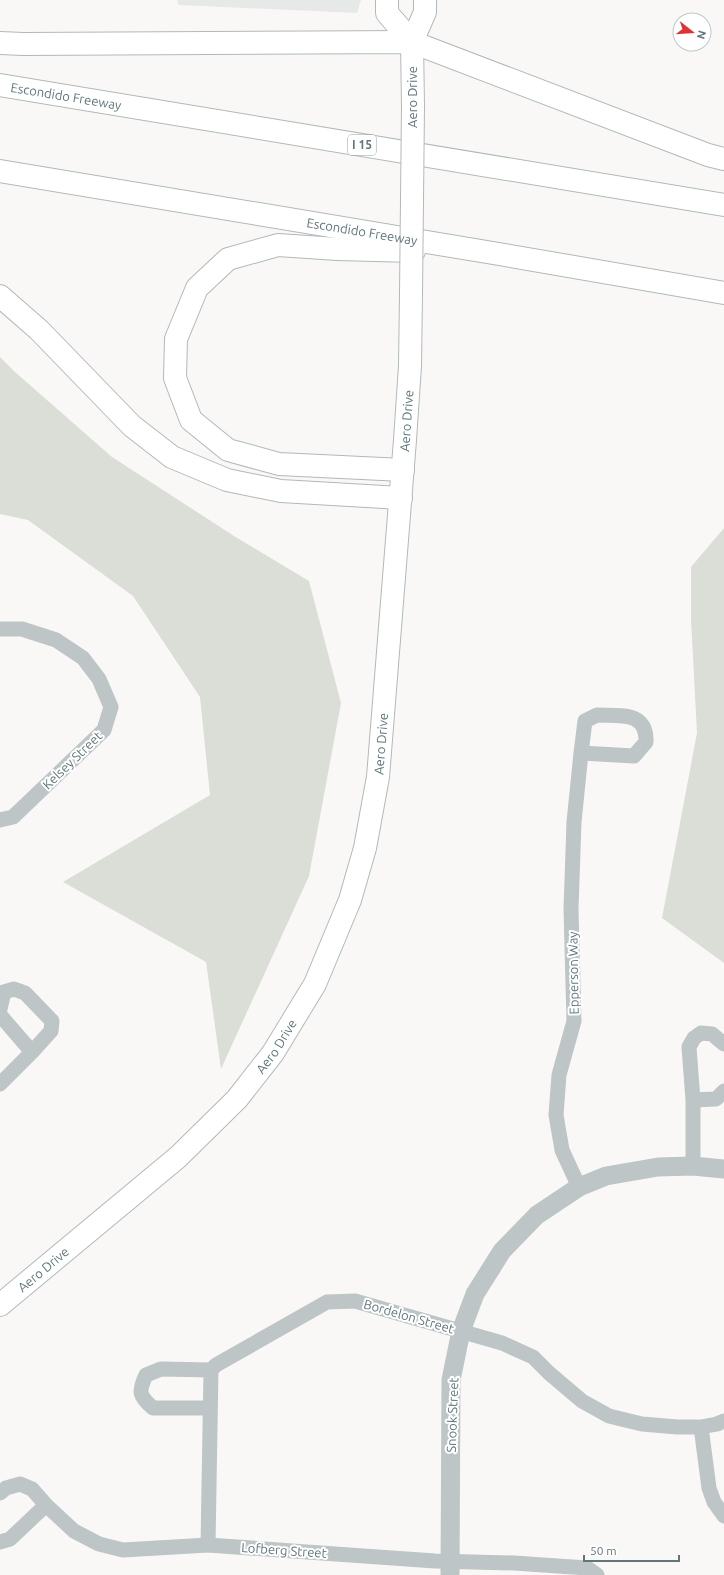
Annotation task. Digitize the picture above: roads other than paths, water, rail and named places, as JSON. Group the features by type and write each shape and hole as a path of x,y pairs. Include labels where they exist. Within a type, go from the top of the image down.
{"main road":[{"path":"387,0 387,13 412,42"},
{"name":"Aero Drive","path":"0,1305 178,1157 237,1099 273,1053 316,984 350,900 365,848 378,777 401,498 410,366 413,106 412,42 425,12 425,0"},
{"path":"0,43 412,42 700,152 724,159"},
{"name":"Escondido Freeway","path":"0,85 724,205"},
{"name":"Escondido Freeway","path":"0,170 724,293"},
{"path":"403,470 279,464 228,450 191,420 175,378 176,339 197,288 228,259 278,245 337,249 499,254"},
{"path":"0,296 39,330 132,426 172,457 227,480 281,491 401,498"}],"street":[{"name":"Kelsey Street","path":"0,629 22,629 56,640 83,658 99,679 111,707 104,730 13,817 0,820"},
{"name":"Epperson Way","path":"579,1187 562,1150 556,1115 559,1075 574,1020 572,893 574,822 581,753"},
{"path":"0,1009 4,992 14,990 25,993 52,1021 51,1031 0,1084"},
{"path":"0,1015 32,1052"},
{"path":"694,1166 693,1100 689,1047 694,1038 701,1033 712,1034 724,1044"},
{"path":"693,1100 716,1099 724,1091"},
{"name":"Snook Street","path":"450,1568 451,1380 461,1331 475,1294 502,1251 537,1215 579,1187 606,1176 658,1167 694,1166 724,1170"},
{"name":"Bordelon Street","path":"211,1370 216,1365 327,1302 356,1301 502,1343 533,1357 549,1373 582,1401 609,1416 642,1424 677,1427 701,1427 724,1422"},
{"path":"208,1544 209,1408 211,1370 160,1369 146,1375 140,1387 143,1399 153,1408 209,1408"},
{"path":"701,1427 709,1488 714,1502 724,1516"},
{"name":"Lofberg Street","path":"0,1493 6,1488 20,1484 32,1489 46,1505 74,1531 99,1544 123,1550 208,1544 450,1568 537,1570 587,1568 597,1575"},
{"path":"0,1542 10,1539 46,1505"}]}
